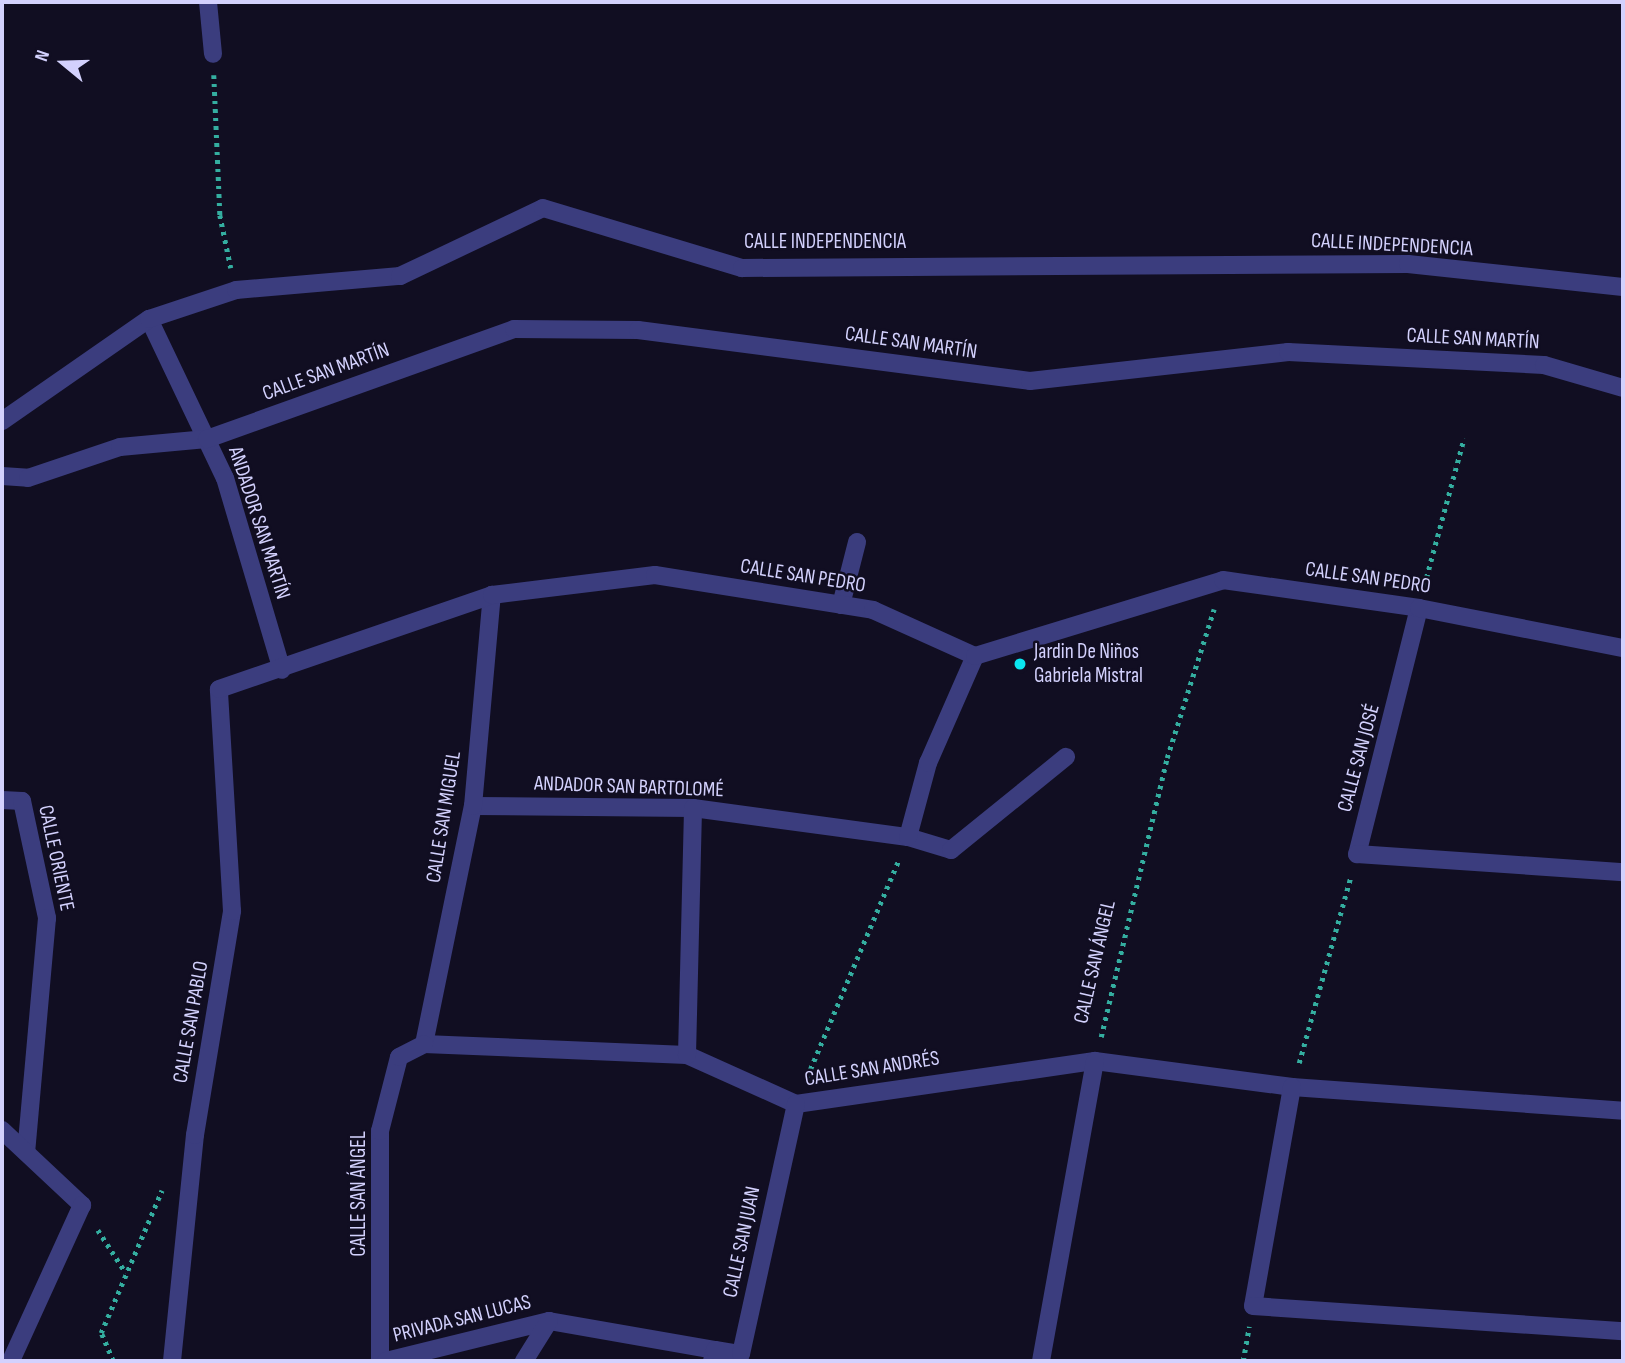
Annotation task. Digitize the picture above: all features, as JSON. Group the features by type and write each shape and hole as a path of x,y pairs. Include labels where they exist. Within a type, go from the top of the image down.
{"street":[{"path":"208,2 213,54"},
{"name":"CALLE INDEPENDENCIA","path":"2,421 149,318 236,290 400,276 543,208 742,268 1408,264 1623,287"},
{"name":"ANDADOR SAN MARTÍN","path":"149,318 207,439 282,670"},
{"name":"CALLE SAN MARTÍN","path":"2,476 29,478 120,447 207,439 514,329 638,330 1030,382 1288,352 1544,365 1623,388"},
{"path":"841,605 857,542"},
{"name":"CALLE SAN PEDRO","path":"219,689 282,670 492,595 655,575 873,610 975,656 1223,580 1419,608 1623,648"},
{"name":"CALLE SAN MIGUEL","path":"424,1044 473,806 492,595"},
{"name":"CALLE SAN JOSÉ","path":"1357,854 1419,608"},
{"path":"908,838 928,763 975,656"},
{"name":"CALLE SAN PABLO","path":"172,1361 195,1135 232,911 219,689"},
{"name":"ANDADOR SAN BARTOLOMÉ","path":"473,806 693,808 908,838 951,850 1066,757"},
{"name":"CALLE ORIENTE","path":"2,800 22,801 47,919 26,1152"},
{"path":"687,1055 693,808"},
{"path":"1357,854 1623,872"},
{"name":"CALLE SAN ANDRÉS","path":"424,1044 687,1055 796,1104 1095,1061 1292,1087 1623,1111"},
{"name":"CALLE SAN ÁNGEL","path":"380,1361 380,1131 400,1057 424,1044"},
{"path":"1041,1361 1095,1061"},
{"path":"1292,1087 1253,1306 1623,1331"},
{"name":"CALLE SAN JUAN","path":"714,1356 741,1358 796,1104"},
{"path":"2,1130 82,1205 11,1361"},
{"path":"524,1361 549,1321"},
{"name":"PRIVADA SAN LUCAS","path":"386,1361 549,1321 714,1356"}],"path":[{"path":"213,54 220,215 236,290"},
{"path":"1419,608 1464,438"},
{"name":"CALLE SAN ÁNGEL","path":"1095,1061 1167,758 1223,580"},
{"path":"796,1104 908,838"},
{"path":"1292,1087 1357,854"},
{"path":"113,1361 100,1333 167,1182"},
{"path":"82,1205 127,1273"},
{"path":"1243,1361 1253,1306"}],"place":[{"name":"Jardin De Niños Gabriela Mistral","path":"1020,664"}]}
